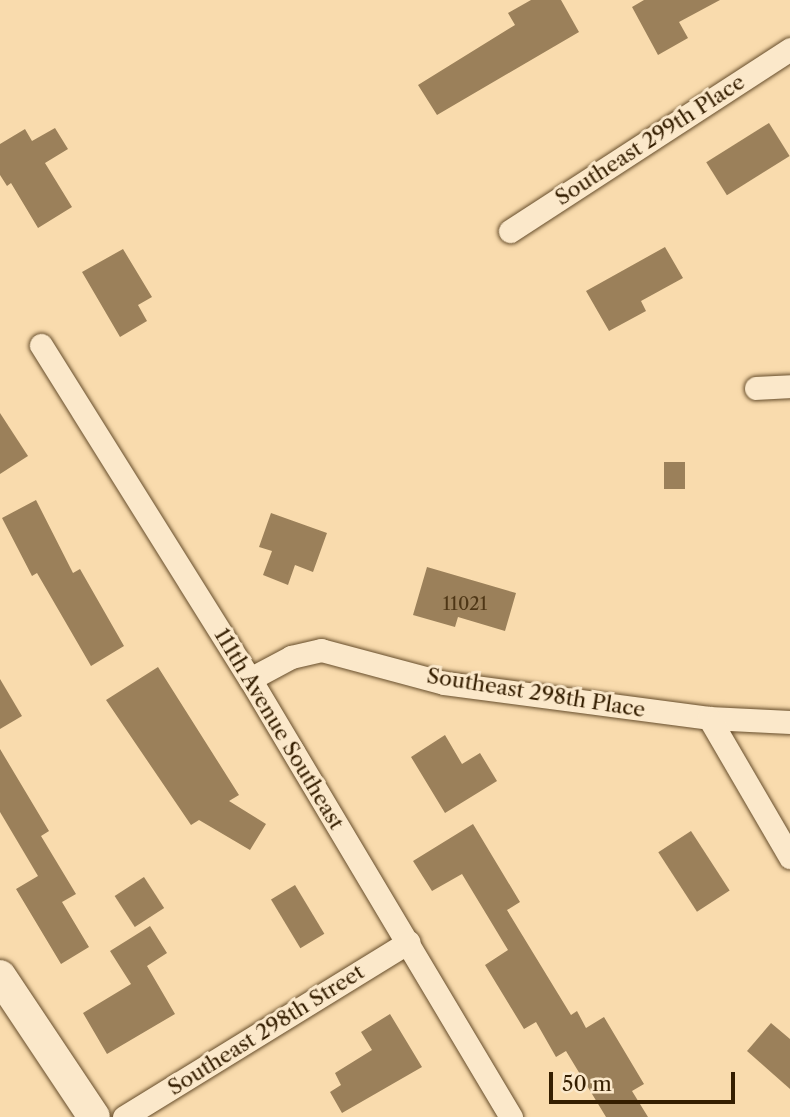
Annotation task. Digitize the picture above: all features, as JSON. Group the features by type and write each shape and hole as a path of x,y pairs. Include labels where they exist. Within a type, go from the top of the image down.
{"street":[{"name":"Southeast 299th Place","path":"510,231 790,49"},
{"name":"111th Avenue Southeast","path":"41,345 250,679 511,1117"},
{"path":"756,388 790,386"},
{"name":"Southeast 298th Place","path":"250,679 291,657 321,650 444,683 709,718 790,722"},
{"path":"709,718 790,857"},
{"name":"Southeast 298th Street","path":"124,1117 409,942"},
{"path":"0,976 94,1117"}],"building":[{"path":"531,0 561,0 579,32 437,115 418,85 515,25 508,13"},
{"path":"644,0 720,0 679,22 688,38 658,55 632,7"},
{"path":"769,123 790,156 727,195 706,162"},
{"path":"55,128 68,149 45,163 72,207 38,228 11,183 7,186 0,175 0,144 25,129 32,141"},
{"path":"665,247 683,278 641,301 646,311 609,331 586,291"},
{"path":"123,249 152,297 138,305 147,321 120,337 82,272"},
{"path":"0,413 28,456 0,474"},
{"path":"664,462 685,462 685,489 664,489"},
{"path":"36,500 73,573 80,569 124,646 91,666 37,573 32,576 2,518"},
{"path":"271,513 327,533 313,572 295,565 288,585 263,575 272,551 259,547"},
{"path":"427,567 516,593 505,631 458,617 455,627 413,615"},
{"path":"158,667 239,795 229,801 266,824 250,850 199,820 191,825 106,700"},
{"path":"0,679 22,716 0,729"},
{"path":"445,735 462,764 480,753 497,781 445,813 411,757"},
{"path":"0,749 49,831 41,836 76,894 62,902 89,947 61,964 16,889 38,876 0,812"},
{"path":"473,824 520,902 507,910 571,1015 577,1011 586,1028 604,1017 644,1084 632,1091 648,1117 606,1117 566,1051 556,1057 536,1022 524,1029 485,965 508,950 462,874 432,891 413,861"},
{"path":"691,831 730,891 697,912 658,852"},
{"path":"144,877 164,908 135,927 115,896"},
{"path":"295,885 324,934 300,948 271,899"},
{"path":"150,926 167,953 147,966 175,1014 107,1054 83,1013 131,984 110,951"},
{"path":"390,1014 422,1067 342,1113 330,1092 341,1085 335,1073 372,1050 361,1032"},
{"path":"771,1023 790,1039 790,1089 747,1051"}]}
